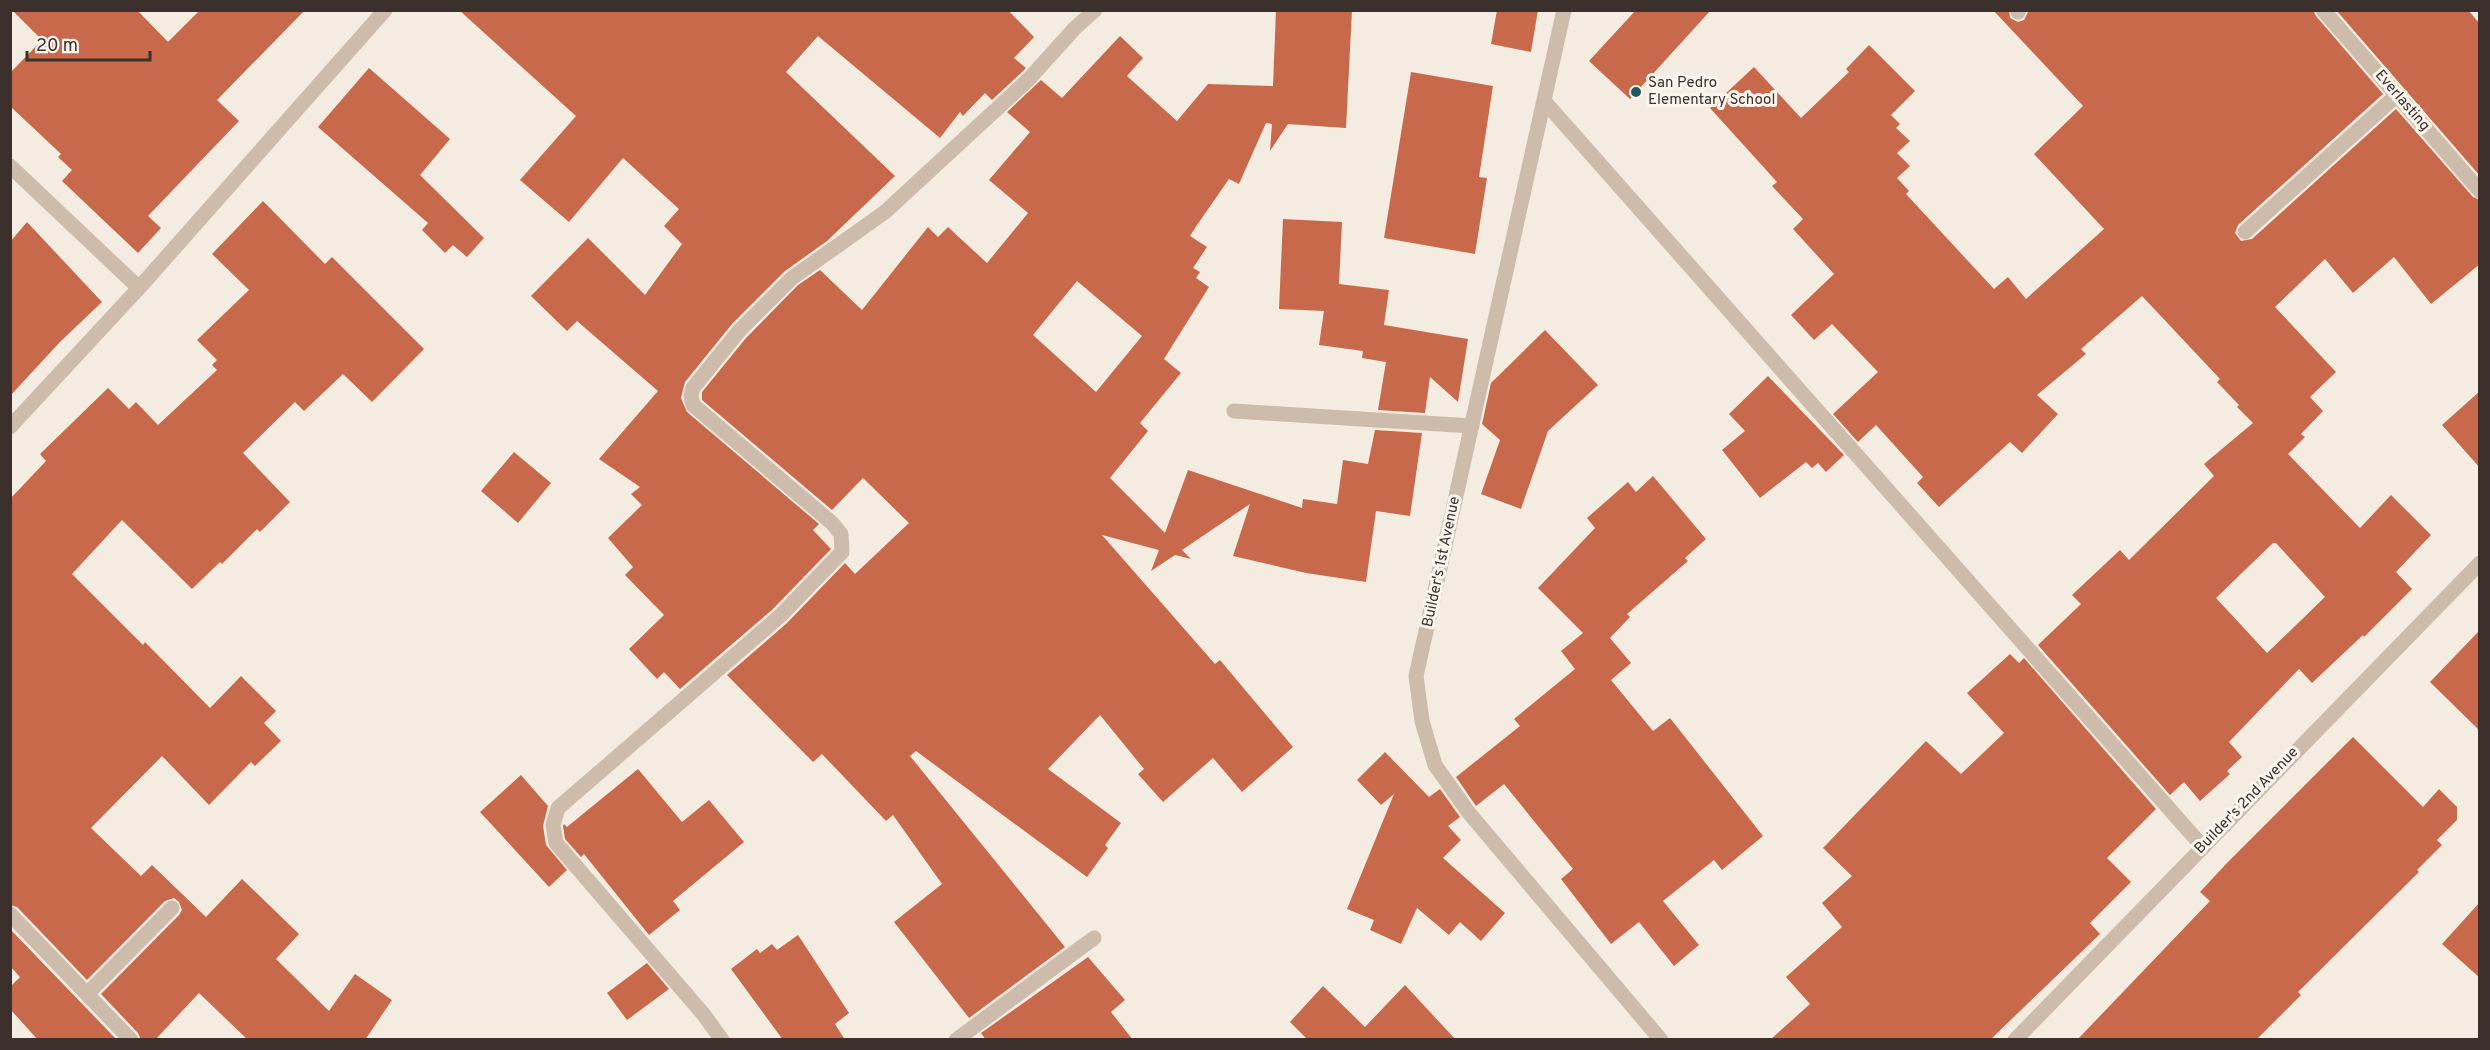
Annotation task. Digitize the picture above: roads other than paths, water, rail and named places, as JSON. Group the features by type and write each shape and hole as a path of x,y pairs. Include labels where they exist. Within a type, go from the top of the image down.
{"street":[{"path":"10,427 139,288 385,10"},
{"path":"722,1040 704,1015 556,843 553,825 558,808 780,616 842,552 840,534 832,523 693,405 691,396 693,388 739,331 792,278 885,212 1028,80 1075,28 1095,10"},
{"name":"Builder's 1st Avenue","path":"1564,10 1416,676 1422,722 1435,765 1468,813 1661,1040"},
{"name":"Everlasting","path":"2323,10 2480,191"},
{"path":"2245,232 2397,95"},
{"path":"1545,102 2203,847"},
{"path":"10,166 139,288"},
{"path":"1234,411 1472,426"},
{"name":"Builder's 2nd Avenue","path":"2015,1040 2480,563"},
{"path":"88,993 172,908"},
{"path":"10,914 131,1040"},
{"path":"956,1040 1094,938"}],"place":[{"name":"San Pedro Elementary School","path":"1636,92"}]}
